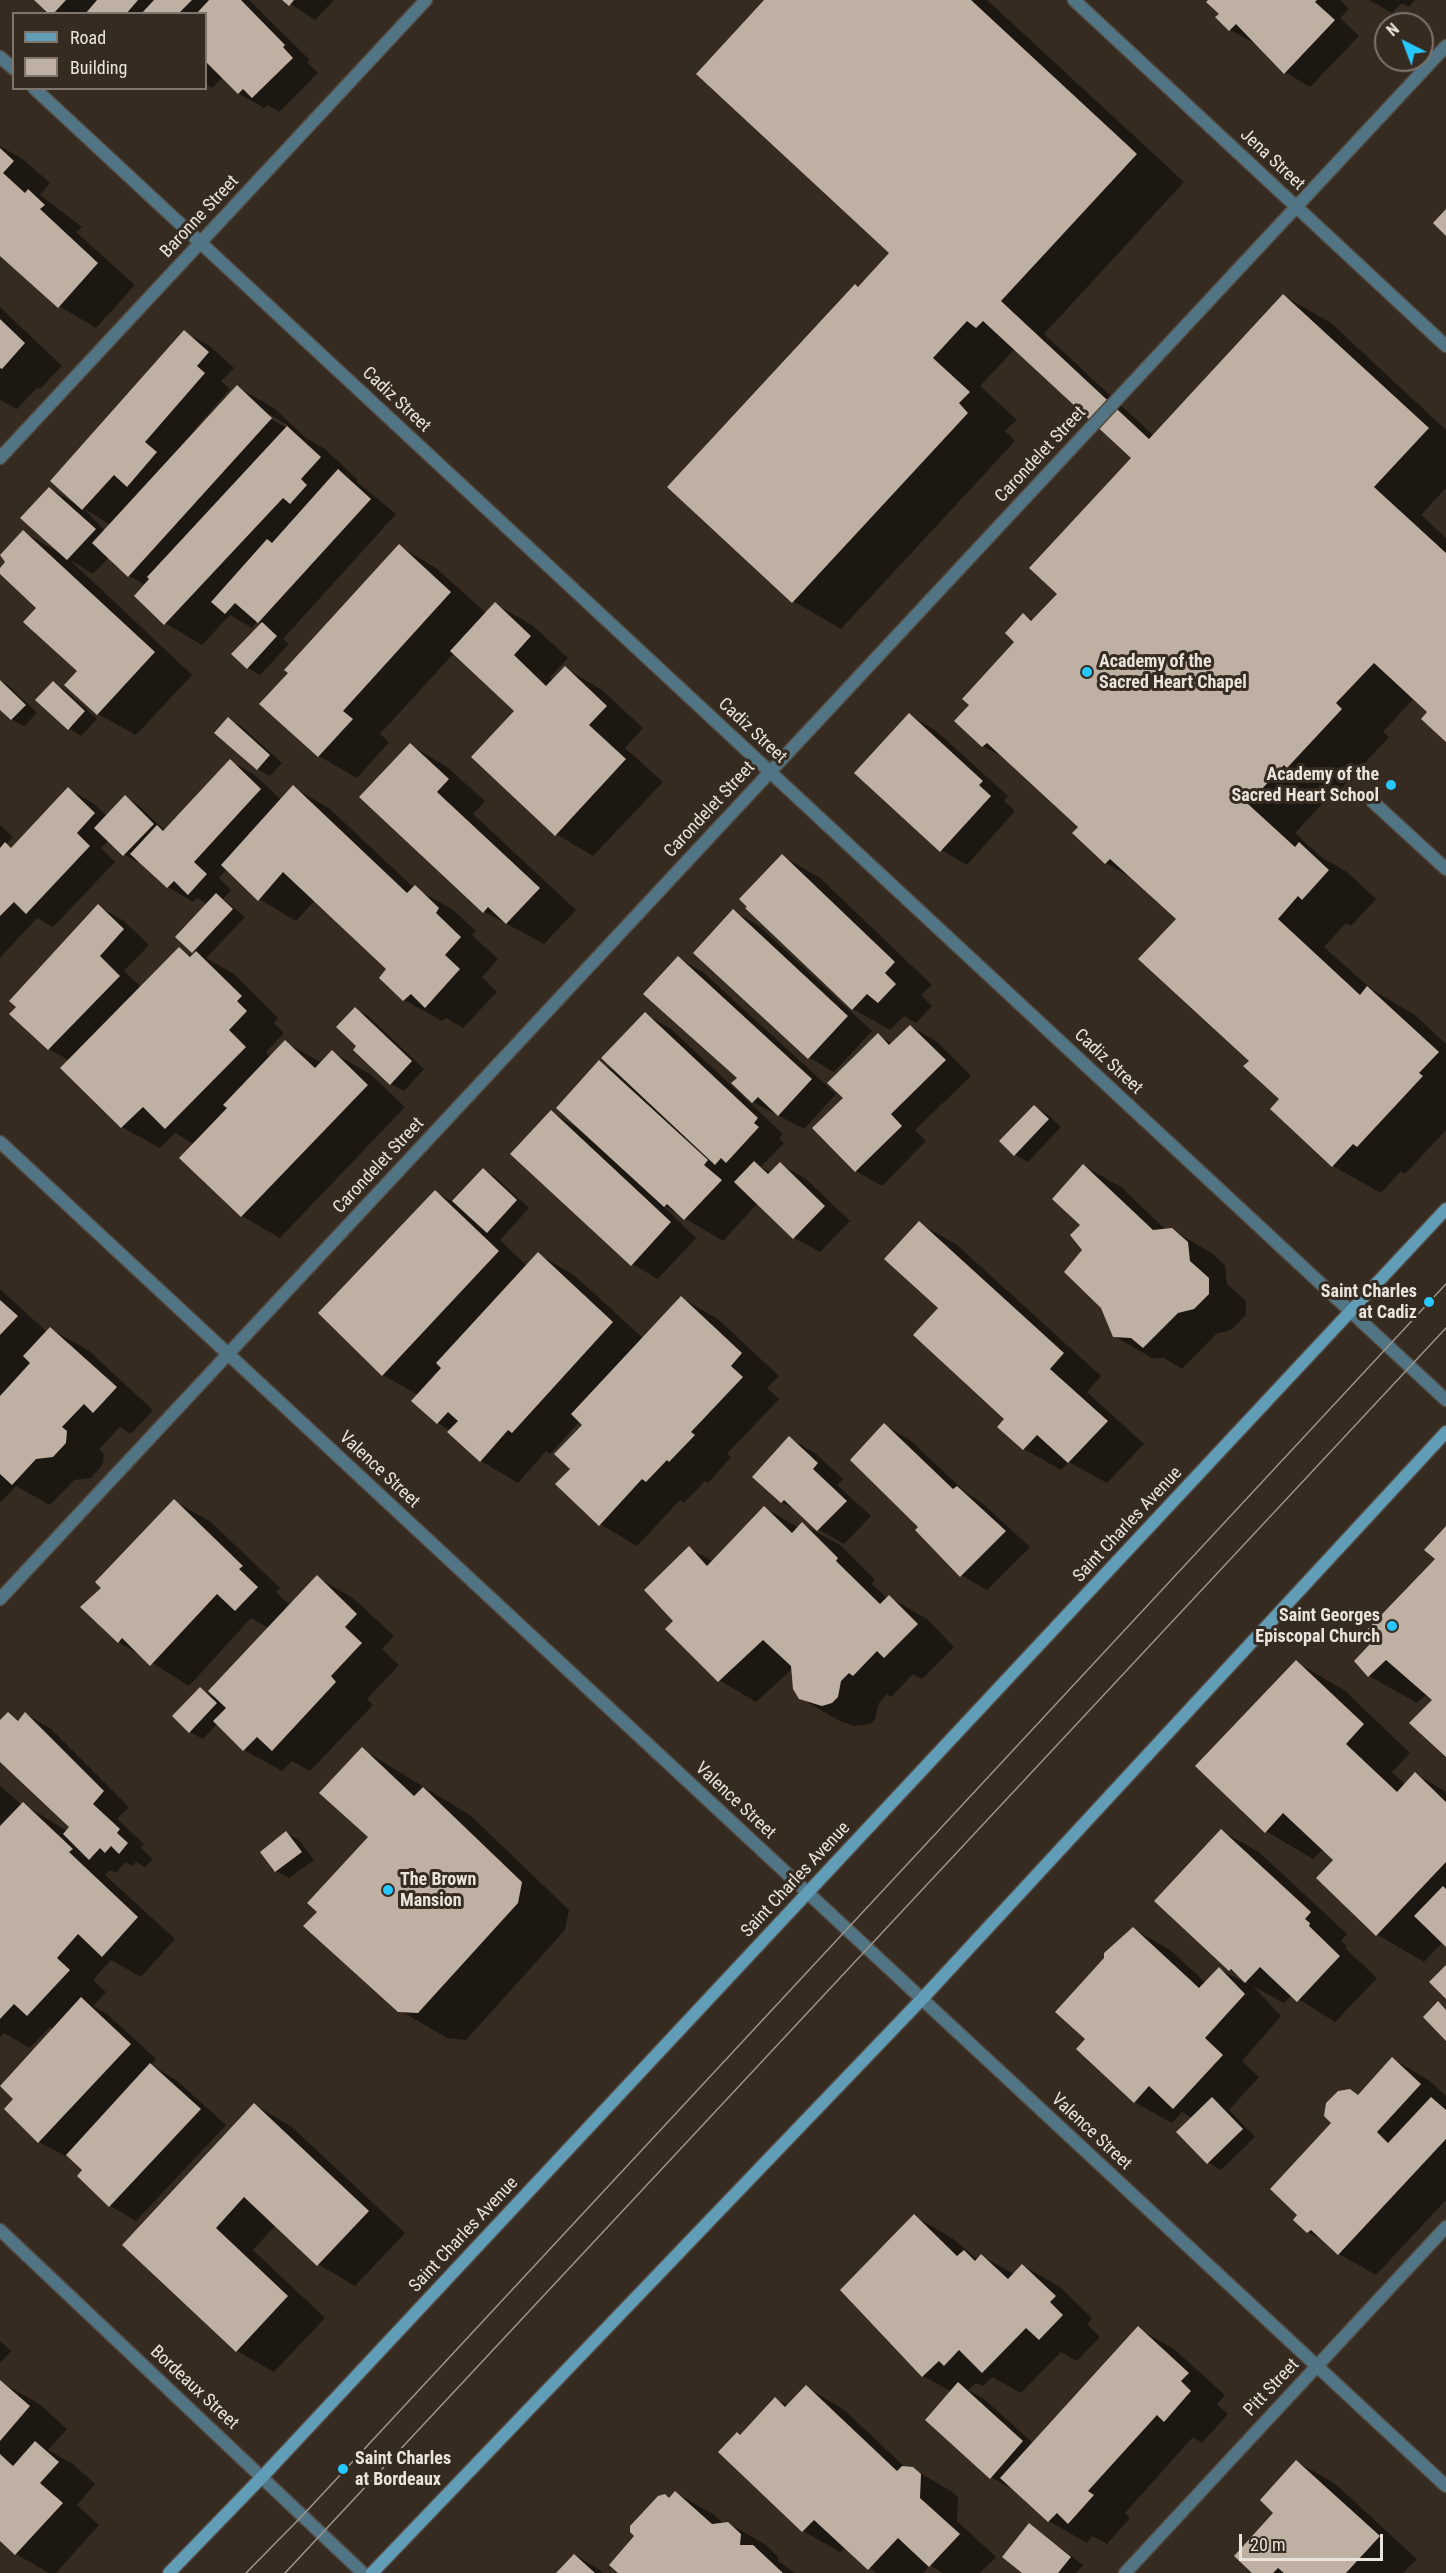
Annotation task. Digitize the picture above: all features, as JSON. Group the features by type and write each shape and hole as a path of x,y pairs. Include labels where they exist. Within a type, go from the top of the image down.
{"main road":[{"name":"Saint Charles Avenue","path":"169,2573 809,1893 1446,1209"},
{"path":"372,2573 922,1999 1446,1432"}],"street":[{"name":"Baronne Street","path":"0,458 426,0"},
{"name":"Jena Street","path":"1074,0 1446,346"},
{"name":"Carondelet Street","path":"0,1599 1446,46"},
{"path":"0,57 12,67"},
{"name":"Cadiz Street","path":"36,90 1446,1400"},
{"path":"1373,802 1446,869"},
{"name":"Valence Street","path":"0,1142 1446,2486"},
{"name":"Pitt Street","path":"1125,2573 1446,2226"},
{"name":"Bordeaux Street","path":"0,2230 363,2573"}],"building":[{"path":"34,0 66,0 55,12 47,12"},
{"path":"97,0 138,0 128,12 87,12"},
{"path":"154,0 192,0 180,12 143,12"},
{"path":"209,0 241,0 285,45 283,47 293,58 252,98 243,89 238,94 207,63 207,12 198,12"},
{"path":"282,0 294,0 289,6"},
{"path":"764,0 971,0 1137,154 1001,301 1149,439 1283,294 1429,428 1374,487 1446,553 1446,742 1421,719 1427,712 1374,663 1336,703 1342,709 1287,768 1284,765 1248,804 1295,847 1299,842 1329,870 1302,900 1298,896 1278,919 1360,995 1367,986 1439,1052 1419,1073 1423,1076 1357,1147 1353,1144 1332,1167 1270,1109 1279,1099 1243,1066 1249,1061 1138,959 1176,919 1110,859 1105,864 1072,833 1078,827 987,743 982,747 954,721 969,705 962,699 1014,642 1005,633 1023,613 1031,621 1057,594 1029,568 1131,458 983,321 976,328 967,321 933,358 970,392 959,403 968,413 792,603 667,487 855,284 858,287 889,253 696,74"},
{"path":"1208,0 1317,0 1315,2 1335,20 1284,74 1236,24 1229,31 1215,17 1219,14 1206,2"},
{"path":"0,148 14,161 3,173 25,193 28,189 45,205 40,209 98,263 58,308 0,256"},
{"path":"1446,209 1446,236 1433,223"},
{"path":"0,319 25,343 2,369 0,368"},
{"path":"184,330 209,352 197,366 205,373 145,442 157,452 127,487 114,475 82,510 50,481"},
{"path":"237,385 272,418 128,577 92,543"},
{"path":"287,426 321,457 301,479 307,485 290,504 283,498 164,625 134,596 149,579 147,577"},
{"path":"338,469 371,499 258,623 235,603 225,614 211,602 267,539 272,543"},
{"path":"49,487 96,529 67,560 20,518"},
{"path":"23,530 155,652 97,715 64,685 77,671 23,622 36,608 0,574 0,568 5,562 0,555"},
{"path":"399,544 451,592 343,711 353,719 318,757 259,704 288,673 284,670"},
{"path":"495,602 531,636 514,655 546,686 565,666 607,706 589,725 626,759 555,836 471,757 514,711 450,651"},
{"path":"262,622 277,636 247,669 231,654"},
{"path":"0,680 26,705 11,720 0,710"},
{"path":"53,681 85,711 68,730 35,700"},
{"path":"909,713 983,781 979,785 991,796 940,852 854,773"},
{"path":"228,717 270,755 257,770 214,733"},
{"path":"410,743 449,779 437,792 540,888 506,924 488,907 483,913 359,797"},
{"path":"230,759 261,789 194,862 207,874 188,895 174,881 167,888 130,854 157,825 163,831"},
{"path":"293,785 407,893 415,885 439,908 436,913 461,937 445,955 460,969 425,1008 411,994 403,1001 379,978 386,969 283,872 258,901 221,865"},
{"path":"68,787 95,813 77,833 90,846 26,914 14,902 0,916 0,848 5,842 11,848"},
{"path":"125,795 154,824 123,856 94,828"},
{"path":"782,854 895,962 885,973 896,984 878,1003 867,994 852,1010 745,908 747,907 739,899"},
{"path":"216,893 233,909 192,953 175,937"},
{"path":"98,904 124,929 100,956 120,976 48,1050 9,1014 16,1007 9,1001"},
{"path":"733,909 848,1016 808,1059 693,953"},
{"path":"179,947 190,957 196,951 242,996 237,1001 247,1011 229,1030 246,1047 165,1129 143,1107 121,1128 60,1068"},
{"path":"678,956 812,1079 778,1116 758,1097 752,1103 731,1083 737,1078 643,994"},
{"path":"355,1007 412,1061 390,1085 353,1050 356,1046 336,1027"},
{"path":"645,1012 758,1118 754,1123 759,1127 726,1163 721,1158 715,1165 601,1058"},
{"path":"910,1025 946,1060 891,1114 902,1126 855,1172 812,1128 843,1098 827,1083 878,1033 889,1045"},
{"path":"285,1040 315,1068 332,1050 368,1085 241,1217 179,1158 227,1108 223,1105"},
{"path":"599,1060 708,1160 704,1165 722,1180 684,1220 667,1204 664,1207 556,1108"},
{"path":"1034,1105 1049,1119 1014,1156 999,1141"},
{"path":"551,1110 671,1222 631,1266 510,1154"},
{"path":"754,1161 768,1174 780,1162 825,1206 793,1239 734,1182"},
{"path":"1083,1164 1153,1230 1172,1228 1188,1242 1190,1261 1209,1278 1209,1294 1194,1309 1178,1313 1143,1348 1131,1338 1113,1337 1101,1308 1064,1272 1082,1250 1070,1235 1080,1225 1052,1199"},
{"path":"483,1168 517,1200 487,1233 452,1201"},
{"path":"435,1190 499,1251 382,1376 318,1313"},
{"path":"919,1221 1064,1353 1050,1369 1108,1421 1068,1463 1037,1435 1023,1450 997,1427 1004,1419 913,1335 938,1308 884,1259"},
{"path":"538,1252 613,1322 512,1433 508,1430 480,1462 447,1432 458,1421 448,1412 437,1424 411,1401 441,1368 436,1363"},
{"path":"681,1296 742,1353 731,1366 743,1377 691,1432 695,1435 669,1462 667,1460 646,1482 642,1479 599,1526 555,1484 570,1469 554,1454 582,1425 571,1414"},
{"path":"0,1300 18,1316 0,1335"},
{"path":"50,1327 117,1387 93,1413 84,1404 62,1427 67,1431 66,1443 53,1457 36,1459 12,1485 0,1474 0,1396 30,1363 23,1356"},
{"path":"884,1423 953,1489 957,1486 1006,1531 960,1577 915,1530 918,1527 850,1460"},
{"path":"789,1436 818,1463 813,1469 847,1501 817,1531 784,1500 781,1503 752,1477"},
{"path":"174,1499 243,1566 239,1569 258,1587 235,1611 217,1594 150,1666 122,1638 118,1643 80,1607 101,1588 95,1582"},
{"path":"764,1506 792,1533 802,1522 838,1558 836,1561 880,1604 889,1595 918,1624 884,1658 877,1651 853,1676 849,1673 841,1681 838,1697 832,1703 822,1706 799,1699 793,1689 791,1666 763,1640 718,1682 665,1629 673,1621 644,1590 689,1546 707,1566"},
{"path":"1446,1526 1446,1757 1409,1723 1432,1700 1386,1660 1368,1677 1354,1661 1369,1645 1361,1636 1435,1559 1424,1550"},
{"path":"317,1575 357,1614 345,1627 362,1643 331,1676 336,1682 272,1751 257,1737 243,1751 213,1721 226,1708 208,1691"},
{"path":"1296,1660 1364,1724 1346,1744 1397,1792 1415,1772 1446,1802 1446,1862 1376,1936 1316,1878 1333,1860 1283,1813 1265,1833 1195,1766"},
{"path":"200,1687 217,1703 189,1733 172,1716"},
{"path":"8,1712 18,1721 25,1712 104,1791 93,1804 120,1829 117,1833 128,1843 119,1854 111,1846 105,1853 100,1848 89,1860 63,1834 69,1827 0,1762 0,1720"},
{"path":"362,1747 414,1796 423,1787 522,1882 518,1903 418,2013 398,2012 303,1926 317,1912 307,1903 368,1837 319,1793"},
{"path":"23,1802 73,1849 69,1852 138,1917 102,1957 78,1934 57,1958 70,1970 27,2016 14,2004 0,2019 0,1826"},
{"path":"1221,1829 1311,1912 1305,1919 1310,1923 1309,1926 1340,1956 1297,2002 1260,1967 1245,1983 1154,1901"},
{"path":"286,1831 302,1852 275,1872 260,1852"},
{"path":"1443,1886 1446,1889 1446,1947 1414,1916"},
{"path":"1133,1927 1199,1988 1219,1967 1245,1994 1205,2038 1223,2055 1173,2109 1149,2086 1134,2103 1076,2049 1085,2039 1055,2012 1104,1958 1104,1953"},
{"path":"1446,1965 1446,1999 1429,1982"},
{"path":"81,1997 131,2044 38,2143 4,2109 13,2099 0,2086"},
{"path":"1438,2001 1446,2010 1446,2041 1423,2017"},
{"path":"1392,2057 1421,2084 1377,2132 1388,2143 1431,2097 1446,2110 1446,2139 1338,2255 1311,2230 1307,2233 1293,2220 1297,2215 1270,2189 1331,2123 1324,2116 1326,2103 1338,2091 1350,2089 1358,2095"},
{"path":"150,2063 201,2109 109,2207 77,2176 82,2170 66,2155"},
{"path":"1212,2097 1243,2129 1207,2164 1176,2132"},
{"path":"254,2103 369,2211 317,2266 244,2197 216,2228 288,2296 236,2352 122,2245"},
{"path":"914,2214 957,2256 964,2250 975,2261 981,2254 1008,2279 1022,2264 1056,2296 1050,2302 1063,2315 1039,2340 1026,2328 982,2373 959,2350 944,2366 939,2361 922,2377 840,2290"},
{"path":"1138,2326 1189,2373 1181,2381 1191,2391 1164,2422 1157,2415 1088,2491 1094,2495 1068,2524 1057,2513 1048,2522 1000,2478"},
{"path":"0,2380 30,2406 0,2441"},
{"path":"958,2382 1023,2441 990,2479 925,2420"},
{"path":"806,2385 897,2471 902,2466 913,2467 921,2474 920,2498 960,2534 929,2567 898,2538 868,2570 814,2520 802,2532 718,2452 737,2432 740,2435 775,2397 785,2407"},
{"path":"35,2441 59,2462 40,2483 63,2503 15,2555 0,2541 0,2454 13,2466"},
{"path":"1296,2460 1380,2536 1346,2573 1284,2573 1278,2568 1273,2573 1252,2573 1234,2556 1273,2513 1260,2500"},
{"path":"675,2491 712,2524 728,2522 741,2534 740,2545 753,2545 783,2573 618,2573 609,2565 634,2536 630,2532 630,2526 658,2496 665,2494 669,2498"},
{"path":"1029,2523 1071,2557 1058,2573 1022,2573 1002,2557"},
{"path":"574,2554 595,2573 556,2573"}],"tram line":[{"path":"246,2573 303,2515 1446,1284"},
{"path":"285,2573 1446,1328"}],"place":[{"name":"Academy of the Sacred Heart Chapel","path":"1087,672"},
{"name":"Academy of the Sacred Heart School","path":"1391,785"},
{"name":"Saint Charles at Cadiz","path":"1429,1302"},
{"name":"Saint Georges Episcopal Church","path":"1392,1626"},
{"name":"The Brown Mansion","path":"388,1890"},
{"name":"Saint Charles at Bordeaux","path":"343,2469"}]}
